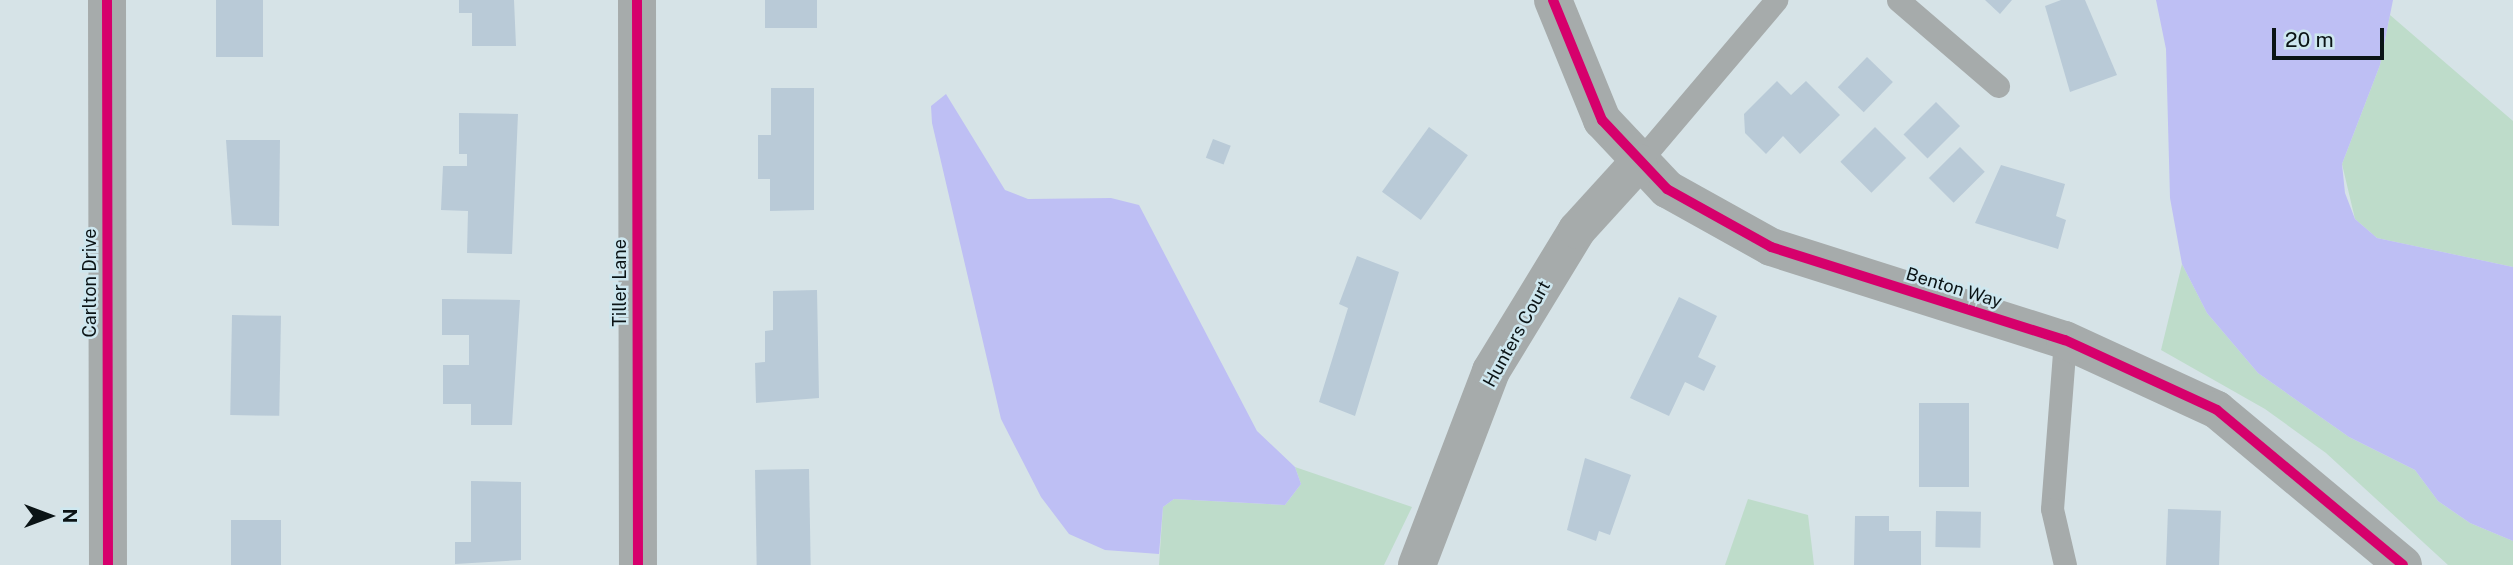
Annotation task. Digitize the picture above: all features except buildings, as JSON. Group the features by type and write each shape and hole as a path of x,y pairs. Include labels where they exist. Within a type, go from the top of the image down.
{"street":[{"name":"Carlton Drive","path":"107,0 108,565"},
{"name":"Tiller Lane","path":"637,0 638,565"},
{"name":"Benton Way","path":"1553,0 1602,120 1638,163 1667,189 1771,247 2065,341 2217,410 2403,565"},
{"name":"Hunters Court","path":"1417,565 1491,371 1577,230 1638,163"}],"lane":[{"path":"1638,163 1776,0"},
{"path":"1898,0 1998,86"},
{"path":"2065,341 2052,509 2065,565"}],"green space":[{"path":"2390,15 2513,121 2513,267 2377,238 2355,219 2342,164 2380,65"},
{"path":"2182,264 2207,313 2258,373 2349,437 2415,470 2438,501 2470,523 2513,541 2513,565 2448,565 2326,453 2265,409 2161,350"},
{"path":"1295,467 1412,507 1384,565 1159,565 1163,507 1174,499 1285,505 1301,484"},
{"path":"1748,499 1808,515 1814,565 1725,565"}],"water":[{"path":"2156,0 2393,0 2380,65 2342,164 2345,193 2355,219 2377,238 2513,267 2513,541 2470,523 2438,501 2415,470 2349,437 2258,373 2207,313 2182,264 2170,198 2166,49"},
{"path":"946,94 1005,190 1028,199 1111,198 1139,205 1257,431 1295,467 1301,484 1285,505 1174,499 1163,507 1159,554 1105,550 1069,534 1041,497 1001,419 932,123 931,106"}],"cycle path":[{"path":"107,0 108,565"},
{"path":"637,0 638,565"},
{"path":"1553,0 1602,120 1667,189 1771,247 2065,340 2217,410 2403,565"}]}
